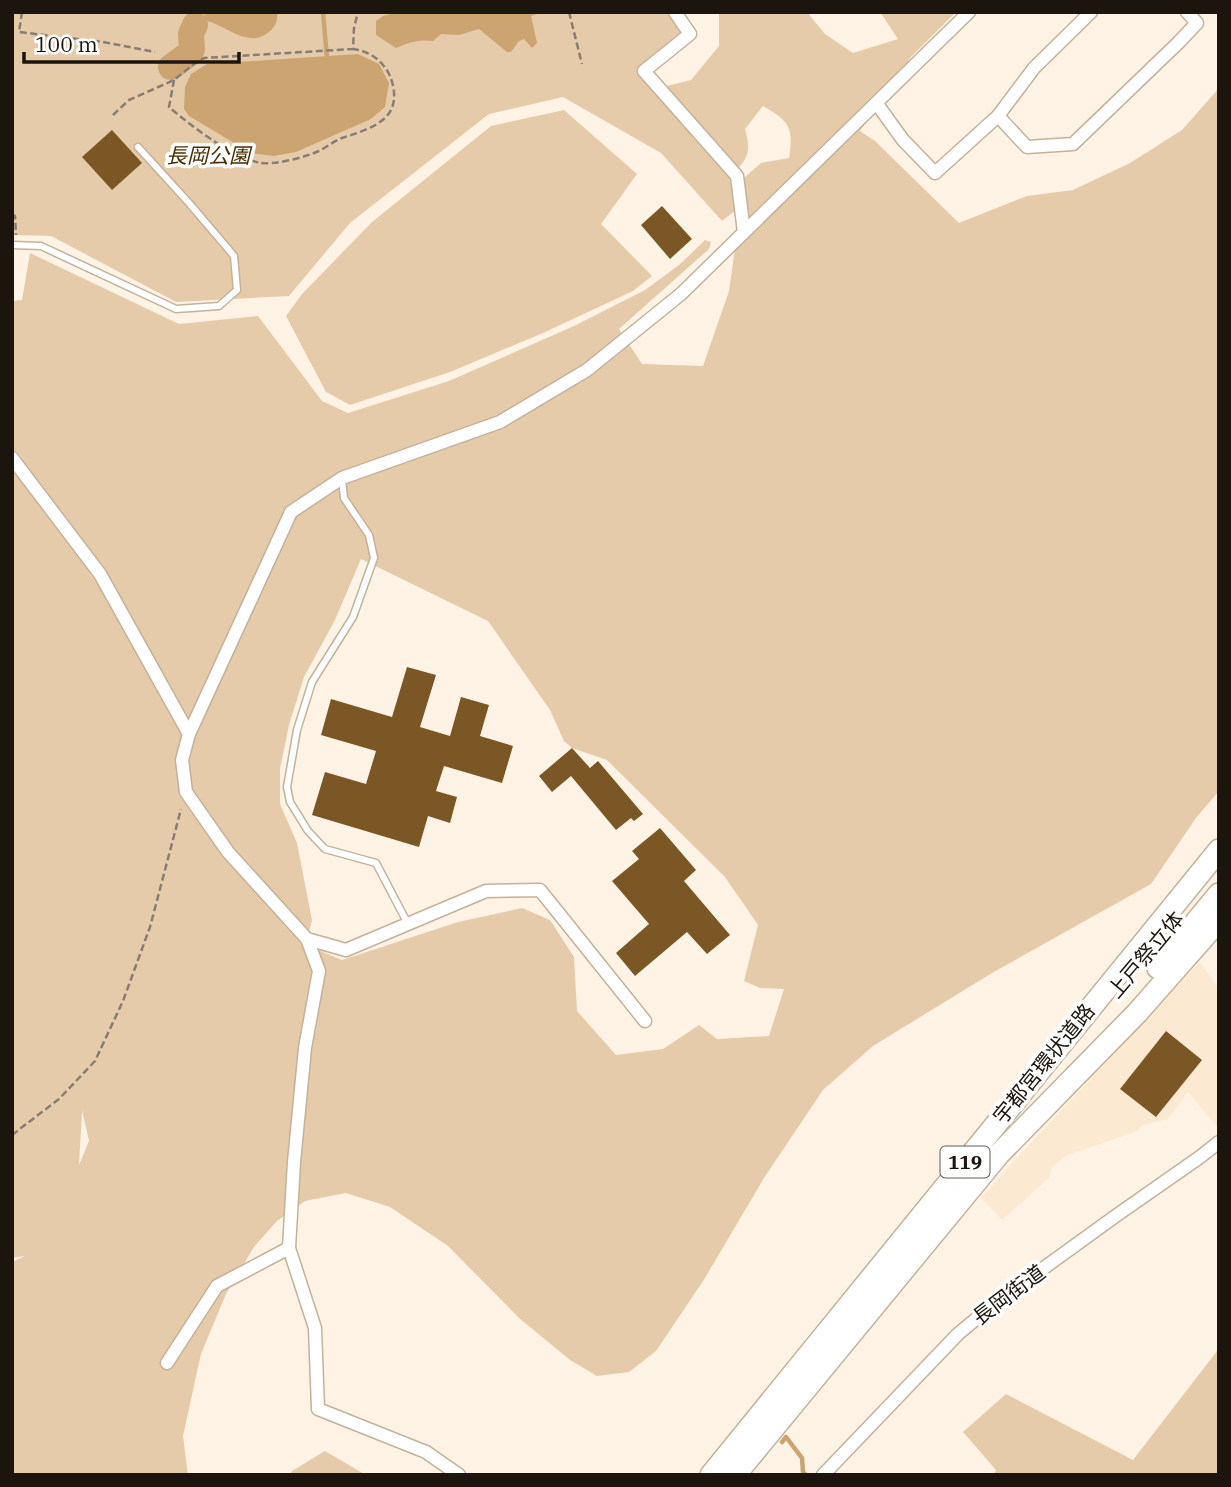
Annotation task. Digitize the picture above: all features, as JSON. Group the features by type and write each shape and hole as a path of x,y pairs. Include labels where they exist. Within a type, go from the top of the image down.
{"highway":[{"name":"宇都宮環状道路","path":"711,1475 1219,850"},
{"name":"上戸祭立体","path":"988,1133 1114,994 1219,869"},
{"name":"上戸祭立体","path":"999,1154 1219,894"},
{"name":"宇都宮環状道路","path":"735,1475 999,1154 1137,1013 1219,919"}],"street":[{"path":"674,12 690,34 644,71 737,176 744,232"},
{"path":"459,1475 426,1452 318,1409 315,1328 289,1248 305,1048 319,971 307,939 228,852 186,792 182,760 189,734 291,512 342,478 500,422 587,370 681,294 969,12"},
{"path":"877,104 935,173 998,116 1034,68 1091,12"},
{"path":"998,116 1027,147 1073,144 1197,23 1187,12"},
{"path":"12,458 100,575 189,734"},
{"path":"307,939 346,950 486,891 540,890 645,1021"},
{"name":"長岡街道","path":"823,1475 967,1326 1219,1142"},
{"path":"167,1363 217,1286 289,1248"}],"lane":[{"path":"14,246 41,246 176,309 219,306 237,290 234,256 138,147"},
{"path":"342,478 344,498 369,535 374,558 353,617 312,682 297,730 287,787 290,802 308,831 325,849 376,863 408,924"}],"path":[{"path":"22,12 19,32 103,42 155,52"},
{"path":"354,49 355,17 358,12"},
{"path":"569,12 582,64"},
{"path":"113,115 129,100 174,80 204,58 354,49 364,51 382,62 393,82 394,102 386,117 364,131 340,139 319,151 264,164 247,159 220,144 170,107 174,80"},
{"path":"12,214 15,216 14,246"},
{"path":"12,1135 59,1099 95,1061 123,1001 150,927 186,792"}],"shaded area":[{"path":"208,12 277,12 277,18 269,32 255,38 247,38 209,21 195,25"},
{"path":"398,12 540,12 531,16 537,43 532,48 524,39 519,41 511,52 507,52 479,29 459,35 441,34 433,41 414,41 396,48 376,35 376,21"},
{"path":"358,54 379,64 389,83 385,107 371,119 296,152 274,156 251,153 189,116 184,109 185,87 191,74 207,64"},
{"path":"1200,962 1219,989 1219,1129 1188,1092 1168,1119 1143,1125 1135,1132 1065,1156 1052,1167 1049,1178 1002,1220 981,1198"}],"green space":[{"name":"長岡公園","path":"12,12 668,12 681,33 637,73 732,172 737,209 722,221 661,153 563,97 489,114 350,223 289,296 176,302 51,236 12,235"},
{"path":"719,12 807,12 825,34 853,53 898,39 880,12 956,12 911,57 860,131 875,141 959,223 1027,196 1073,190 1130,163 1182,130 1219,88 1219,791 1196,818 1151,884 992,973 873,1046 823,1090 764,1178 705,1278 656,1351 629,1372 597,1376 570,1360 519,1318 448,1246 390,1207 346,1193 305,1201 277,1221 254,1247 226,1294 201,1354 183,1436 188,1475 12,1475 12,1262 25,1256 12,1258 12,301 22,300 30,253 179,324 258,316 322,401 348,413 449,381 574,326 645,290 679,265 705,240 711,242 709,249 619,329 642,364 703,366 729,291 745,177 761,163 789,158 791,139 784,121 763,106 745,129 747,153 734,173 659,88 691,80 719,46","holes":["361,559 488,621 550,710 564,741 572,748 607,760 725,877 758,925 744,981 760,988 784,989 769,1036 717,1039 699,1025 663,1049 616,1055 577,1011 574,957 550,920 522,908 458,922 342,960 306,945 312,920 297,843 280,804 280,769 289,725 304,677 335,620","82,1111 89,1141 79,1165"]},
{"path":"564,110 637,174 601,224 652,276 633,291 450,372 350,405 326,392 286,316 302,294 372,222 491,126"},
{"path":"1217,1351 1219,1475 994,1475 996,1470 963,1432 1006,1394 1133,1460"},
{"path":"325,1451 366,1475 290,1475 292,1471"}],"building":[{"path":"112,130 142,163 112,190 82,157"},
{"path":"662,206 692,239 670,259 641,225"},
{"path":"407,667 436,675 420,727 450,736 461,697 489,705 480,736 513,746 502,783 444,766 436,791 457,797 450,823 428,816 419,847 312,815 325,772 366,784 376,751 321,735 331,699 392,717"},
{"path":"572,748 590,768 598,761 643,814 634,821 631,818 616,830 571,776 552,792 539,776"},
{"path":"660,828 696,870 684,881 730,935 707,954 687,932 635,976 616,953 649,924 612,881 639,859 632,851"},
{"path":"1166,1031 1202,1060 1156,1117 1120,1089"}],"waterway":[{"path":"323,12 327,59"},
{"path":"171,67 190,53 191,34 195,25"},
{"path":"782,1442 786,1437 802,1458 803,1472 806,1475"}]}
